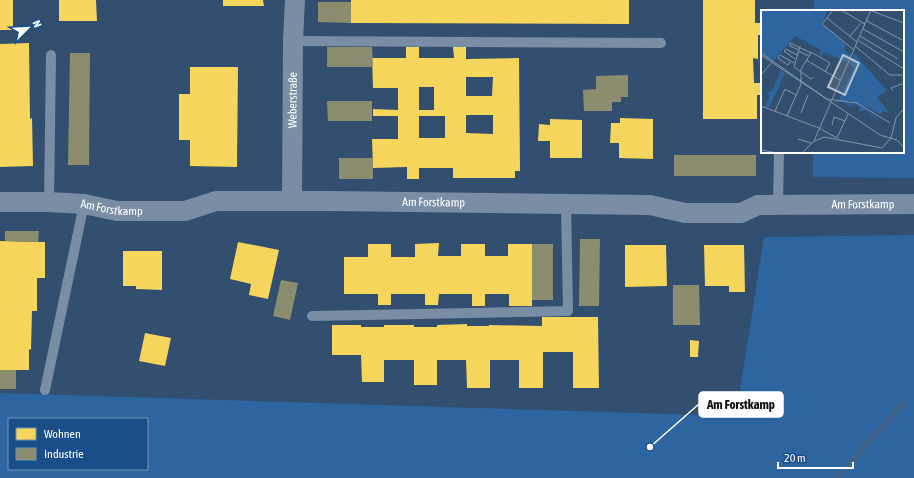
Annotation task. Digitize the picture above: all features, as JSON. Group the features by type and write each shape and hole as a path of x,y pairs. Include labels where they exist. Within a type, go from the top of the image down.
{"street":[{"name":"Weberstraße","path":"292,200 293,42 295,0"},
{"name":"Am Forstkamp","path":"0,202 84,204 116,211 185,211 216,201 292,200 650,205 685,213 741,213 758,204 914,204"}],"lane":[{"path":"293,42 660,43"},
{"path":"49,202 51,56"},
{"path":"778,204 779,153"},
{"path":"45,390 84,204"},
{"path":"312,316 568,311 566,204"}],"shaded area":[{"path":"814,0 914,0 914,178 813,177 813,153 904,153 904,10 814,10"},
{"path":"914,235 914,478 0,478 0,393 736,416 764,237"}],"building: Wohnen":[{"path":"0,0 13,0 13,30 0,30"},
{"path":"59,0 96,0 97,21 59,21"},
{"path":"223,0 263,0 264,6 223,6"},
{"path":"351,0 629,0 629,24 351,23"},
{"path":"703,0 755,0 755,23 761,23 761,35 758,35 758,59 753,58 754,83 761,83 761,95 757,95 757,119 703,119"},
{"path":"29,43 30,119 32,118 33,166 0,167 0,44"},
{"path":"406,47 419,47 419,58 454,58 453,47 466,47 466,59 519,58 520,171 515,171 515,178 453,178 453,168 419,168 419,179 407,179 407,167 373,168 372,139 398,139 398,116 373,116 373,109 398,110 398,88 373,88 372,58 406,58","holes":["466,77 493,77 492,96 466,96","419,87 434,87 434,110 419,110","466,115 493,115 493,134 466,133","419,116 445,116 445,138 419,138"]},
{"path":"190,67 238,67 237,167 190,166 190,140 179,140 179,94 190,94"},
{"path":"620,118 653,119 653,159 619,158 619,143 610,143 611,123 620,123"},
{"path":"550,119 582,120 582,158 550,158 550,141 538,141 539,124 550,125"},
{"path":"0,241 45,242 45,278 37,278 37,311 32,311 29,370 0,370"},
{"path":"238,242 279,250 268,299 249,295 251,284 230,279"},
{"path":"439,243 438,256 461,256 461,244 485,244 485,256 508,256 508,244 532,244 532,306 509,306 509,294 485,294 485,306 472,306 472,294 439,294 438,305 425,305 425,294 391,294 391,305 378,305 378,294 344,294 344,257 368,257 368,244 391,244 391,257 415,257 415,244"},
{"path":"625,245 666,245 667,286 625,287"},
{"path":"704,245 744,245 745,292 729,292 729,286 705,286"},
{"path":"123,251 162,251 162,290 136,289 136,286 123,286"},
{"path":"542,317 598,317 599,388 573,388 573,352 543,352 543,388 519,388 519,360 490,360 490,388 467,388 466,360 437,360 437,385 414,385 414,360 384,360 384,382 362,382 361,355 332,355 332,325 361,325 361,327 414,325 414,327 437,327 437,325 467,324 467,326 542,326"},
{"path":"145,333 171,338 165,366 139,361"},
{"path":"690,340 699,341 698,357 690,357"}],"building: Industrie":[{"path":"318,2 351,2 351,23 318,22"},
{"path":"327,47 372,47 373,67 327,67"},
{"path":"70,53 90,53 89,165 68,165"},
{"path":"628,75 628,97 621,97 621,102 612,102 612,111 584,111 583,90 596,89 596,76"},
{"path":"327,101 372,101 372,121 328,121"},
{"path":"674,155 756,155 756,176 674,176"},
{"path":"339,158 373,158 373,179 339,179"},
{"path":"5,231 39,231 38,242 5,241"},
{"path":"580,239 600,239 599,306 579,306"},
{"path":"532,244 553,244 553,300 532,300"},
{"path":"281,280 298,283 290,320 273,316"},
{"path":"673,285 699,285 700,325 673,325"},
{"path":"0,370 16,370 16,389 0,389"}],"waterway":[{"path":"836,478 903,404"}],"place":[{"name":"Am Forstkamp","path":"650,447"}]}
